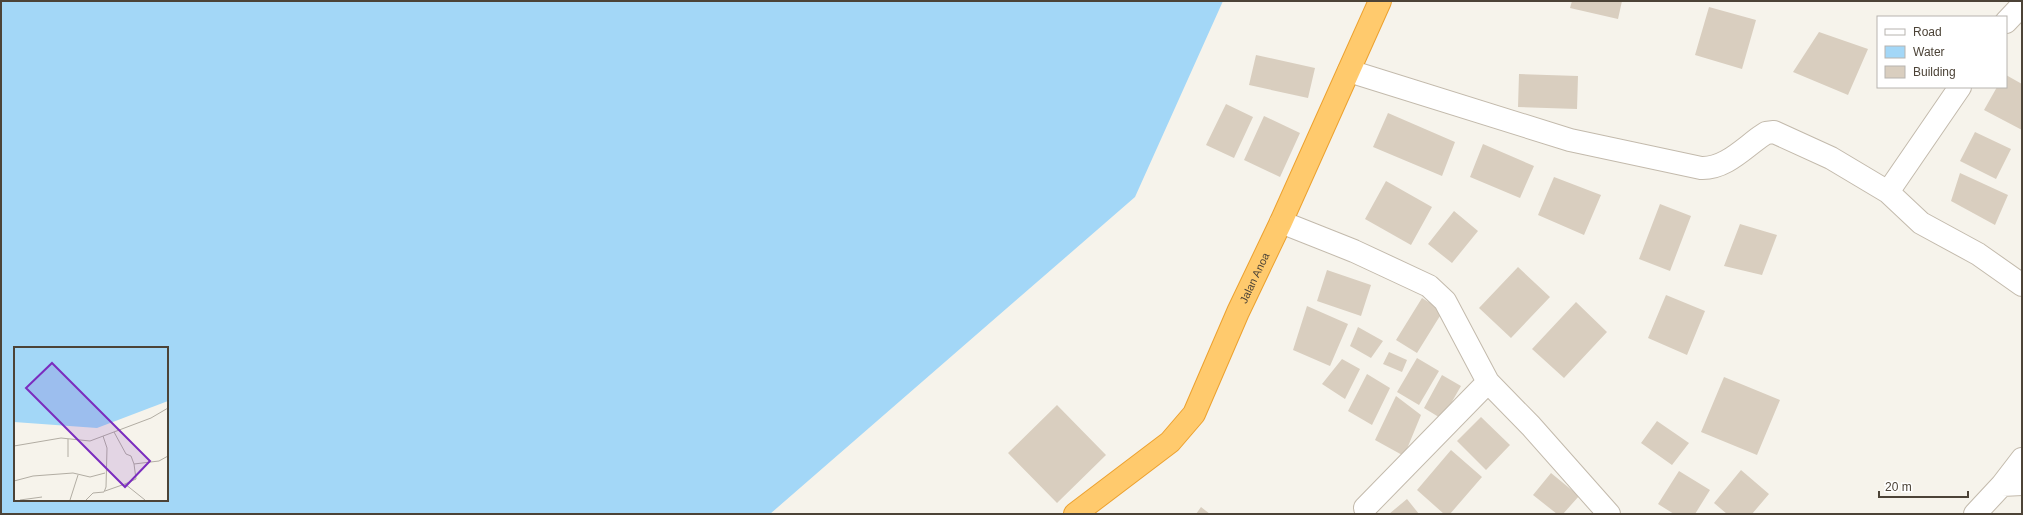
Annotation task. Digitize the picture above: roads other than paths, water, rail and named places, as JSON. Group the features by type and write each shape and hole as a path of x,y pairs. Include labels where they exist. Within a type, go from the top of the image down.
{"highway":[{"name":"Jalan Anoa","path":"1075,514 1170,442 1194,414 1238,312 1282,222 1380,1"}],"street":[{"path":"2007,21 2022,5"},
{"path":"1349,71 1570,140 1701,168 1721,166 1766,133 1774,132 1831,158 1888,192 1921,223 1978,254 2022,285"},
{"path":"1888,192 1959,88"},
{"path":"1282,222 1354,251 1429,286 1445,301 1488,382 1531,426 1609,514"},
{"path":"1365,508 1488,382"},
{"path":"1975,514 2012,484 2022,459"}],"water":[{"path":"1,1 1223,1 1135,197 770,514 1,514"}]}
